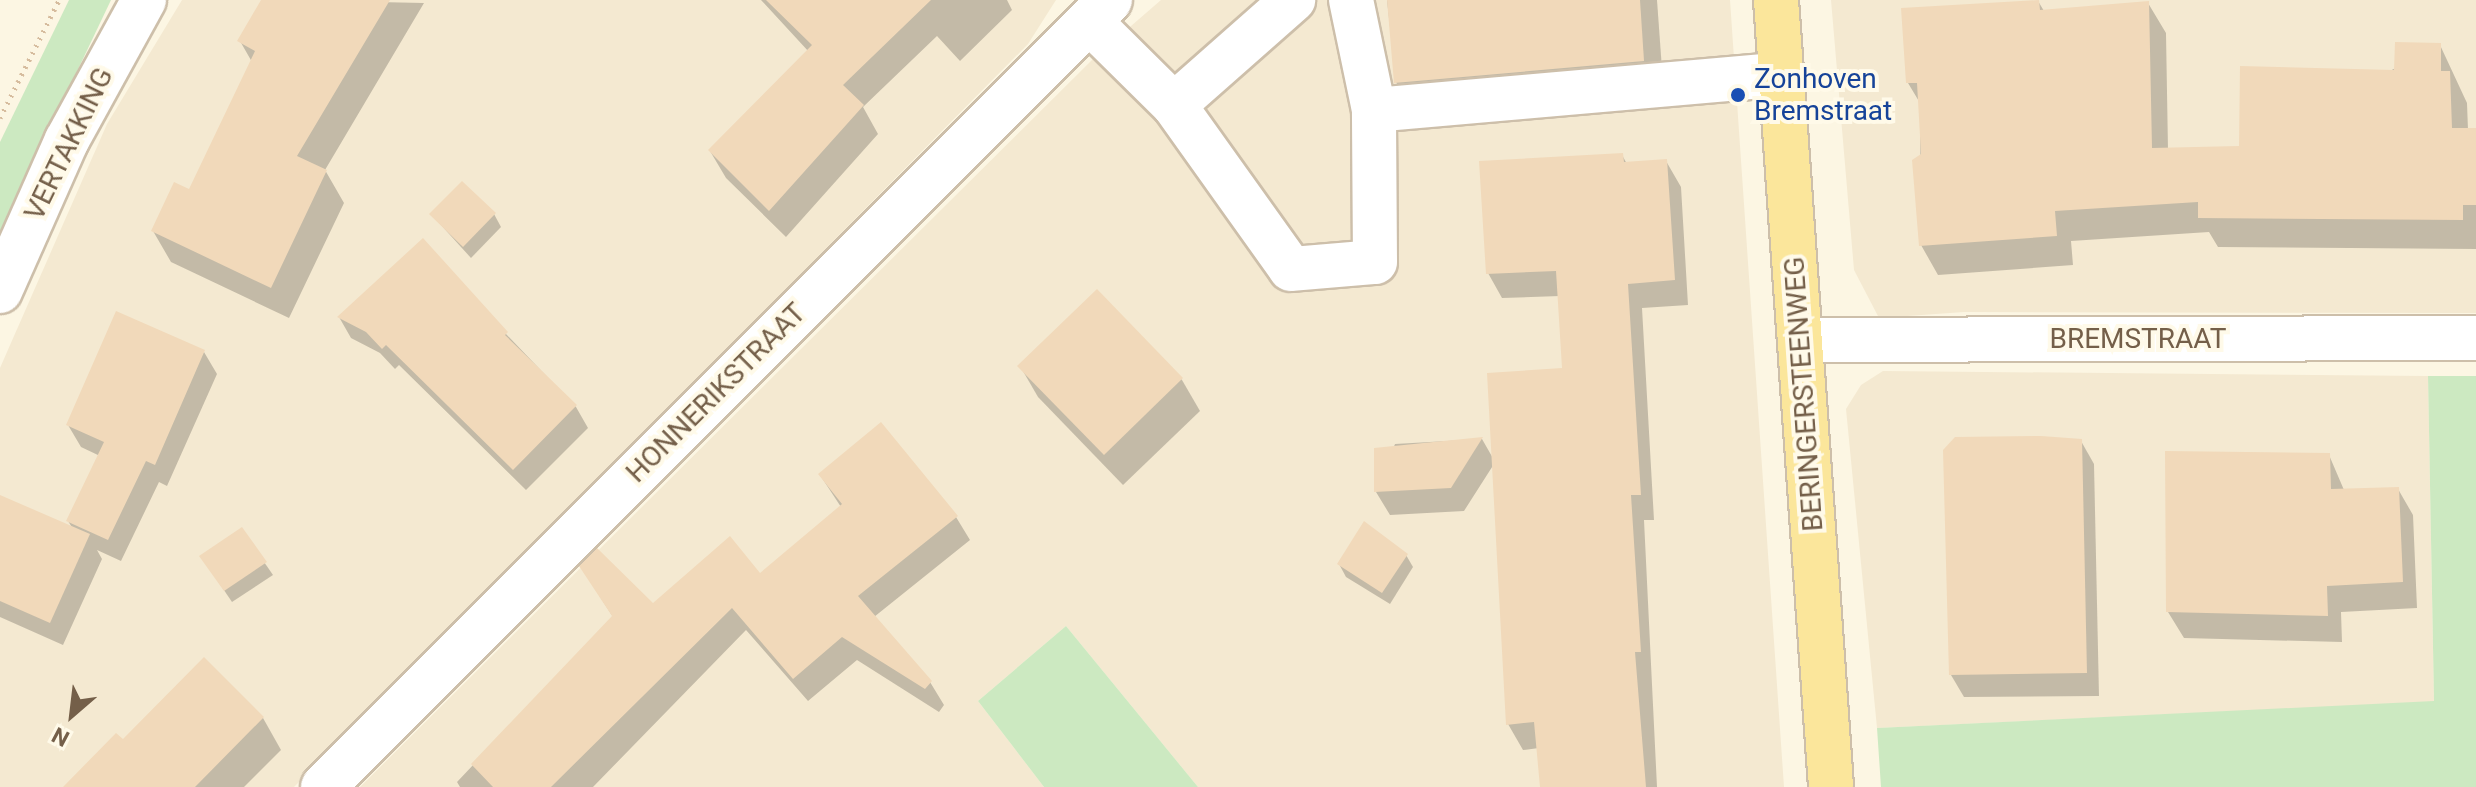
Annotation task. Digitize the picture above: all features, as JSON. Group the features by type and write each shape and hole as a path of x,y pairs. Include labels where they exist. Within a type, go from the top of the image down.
{"main road":[{"name":"BERINGERSTEENWEG","path":"1776,0 1831,787"}],"street":[{"name":"VERTAKKING","path":"0,291 67,140 144,0"},
{"path":"1174,105 1293,0"},
{"path":"1100,11 1174,105 1291,269 1375,262 1374,110 1351,0"},
{"name":"HONNERIKSTRAAT","path":"323,787 1100,11"},
{"path":"1374,110 1782,74"},
{"name":"BREMSTRAAT","path":"1800,340 2476,338"}],"path":[{"path":"0,118 59,0"}],"shaded area":[{"path":"182,0 1056,0 1028,44 294,787 0,787 0,368 107,124"},
{"path":"1161,0 1730,0 1784,787 1198,787 1066,626 978,701 1044,787 360,787 1093,59"},
{"path":"1831,0 2476,0 2476,313 1964,312 1879,318 1854,270"},
{"path":"1883,371 2428,376 2434,702 1877,728 1846,409 1861,385"}],"green space":[{"path":"69,0 111,0 0,233 0,142"},
{"path":"2428,376 2476,376 2476,787 1881,787 1877,728 2434,701"},
{"path":"1066,626 1198,787 1044,787 978,701"}],"building":[{"path":"261,0 390,0 297,156 327,170 271,288 151,231 174,182 189,189 255,51 237,41"},
{"path":"766,0 931,0 843,85 864,105 769,211 708,150 812,45"},
{"path":"1387,0 1640,0 1644,61 1394,83"},
{"path":"2039,0 2040,10 2149,1 2152,148 2239,146 2240,66 2394,70 2395,42 2441,43 2441,71 2450,71 2452,128 2476,128 2476,205 2463,205 2463,220 2198,218 2198,202 2055,211 2057,236 1919,246 1912,160 1921,154 1917,83 1906,83 1901,8"},
{"path":"1623,153 1624,162 1667,159 1675,280 1628,284 1641,495 1631,495 1641,652 1635,652 1646,787 1540,787 1534,722 1506,725 1487,373 1562,368 1556,271 1486,274 1479,161"},
{"path":"462,181 496,213 463,247 429,214"},
{"path":"423,238 508,332 505,335 577,405 513,470 386,345 382,349 366,332 337,317"},
{"path":"1097,289 1183,378 1104,455 1017,366"},
{"path":"116,311 205,350 155,465 146,461 108,540 66,521 104,442 66,425"},
{"path":"881,422 958,516 858,596 932,681 925,689 842,637 793,679 732,608 551,787 493,787 471,764 612,616 579,566 597,548 653,603 730,536 760,573 842,504 818,474"},
{"path":"1483,437 1451,488 1374,492 1374,448"},
{"path":"1955,437 2082,439 2087,673 1949,675 1943,450"},
{"path":"2165,451 2330,453 2331,489 2399,487 2403,582 2327,586 2328,616 2166,612"},
{"path":"0,495 90,534 50,623 0,601"},
{"path":"1364,521 1408,554 1382,593 1337,564"},
{"path":"242,527 267,562 224,591 199,556"},
{"path":"204,657 264,717 195,787 63,787 116,733 123,739"}],"place":[{"name":"Zonhoven Bremstraat","path":"1738,95"}]}
